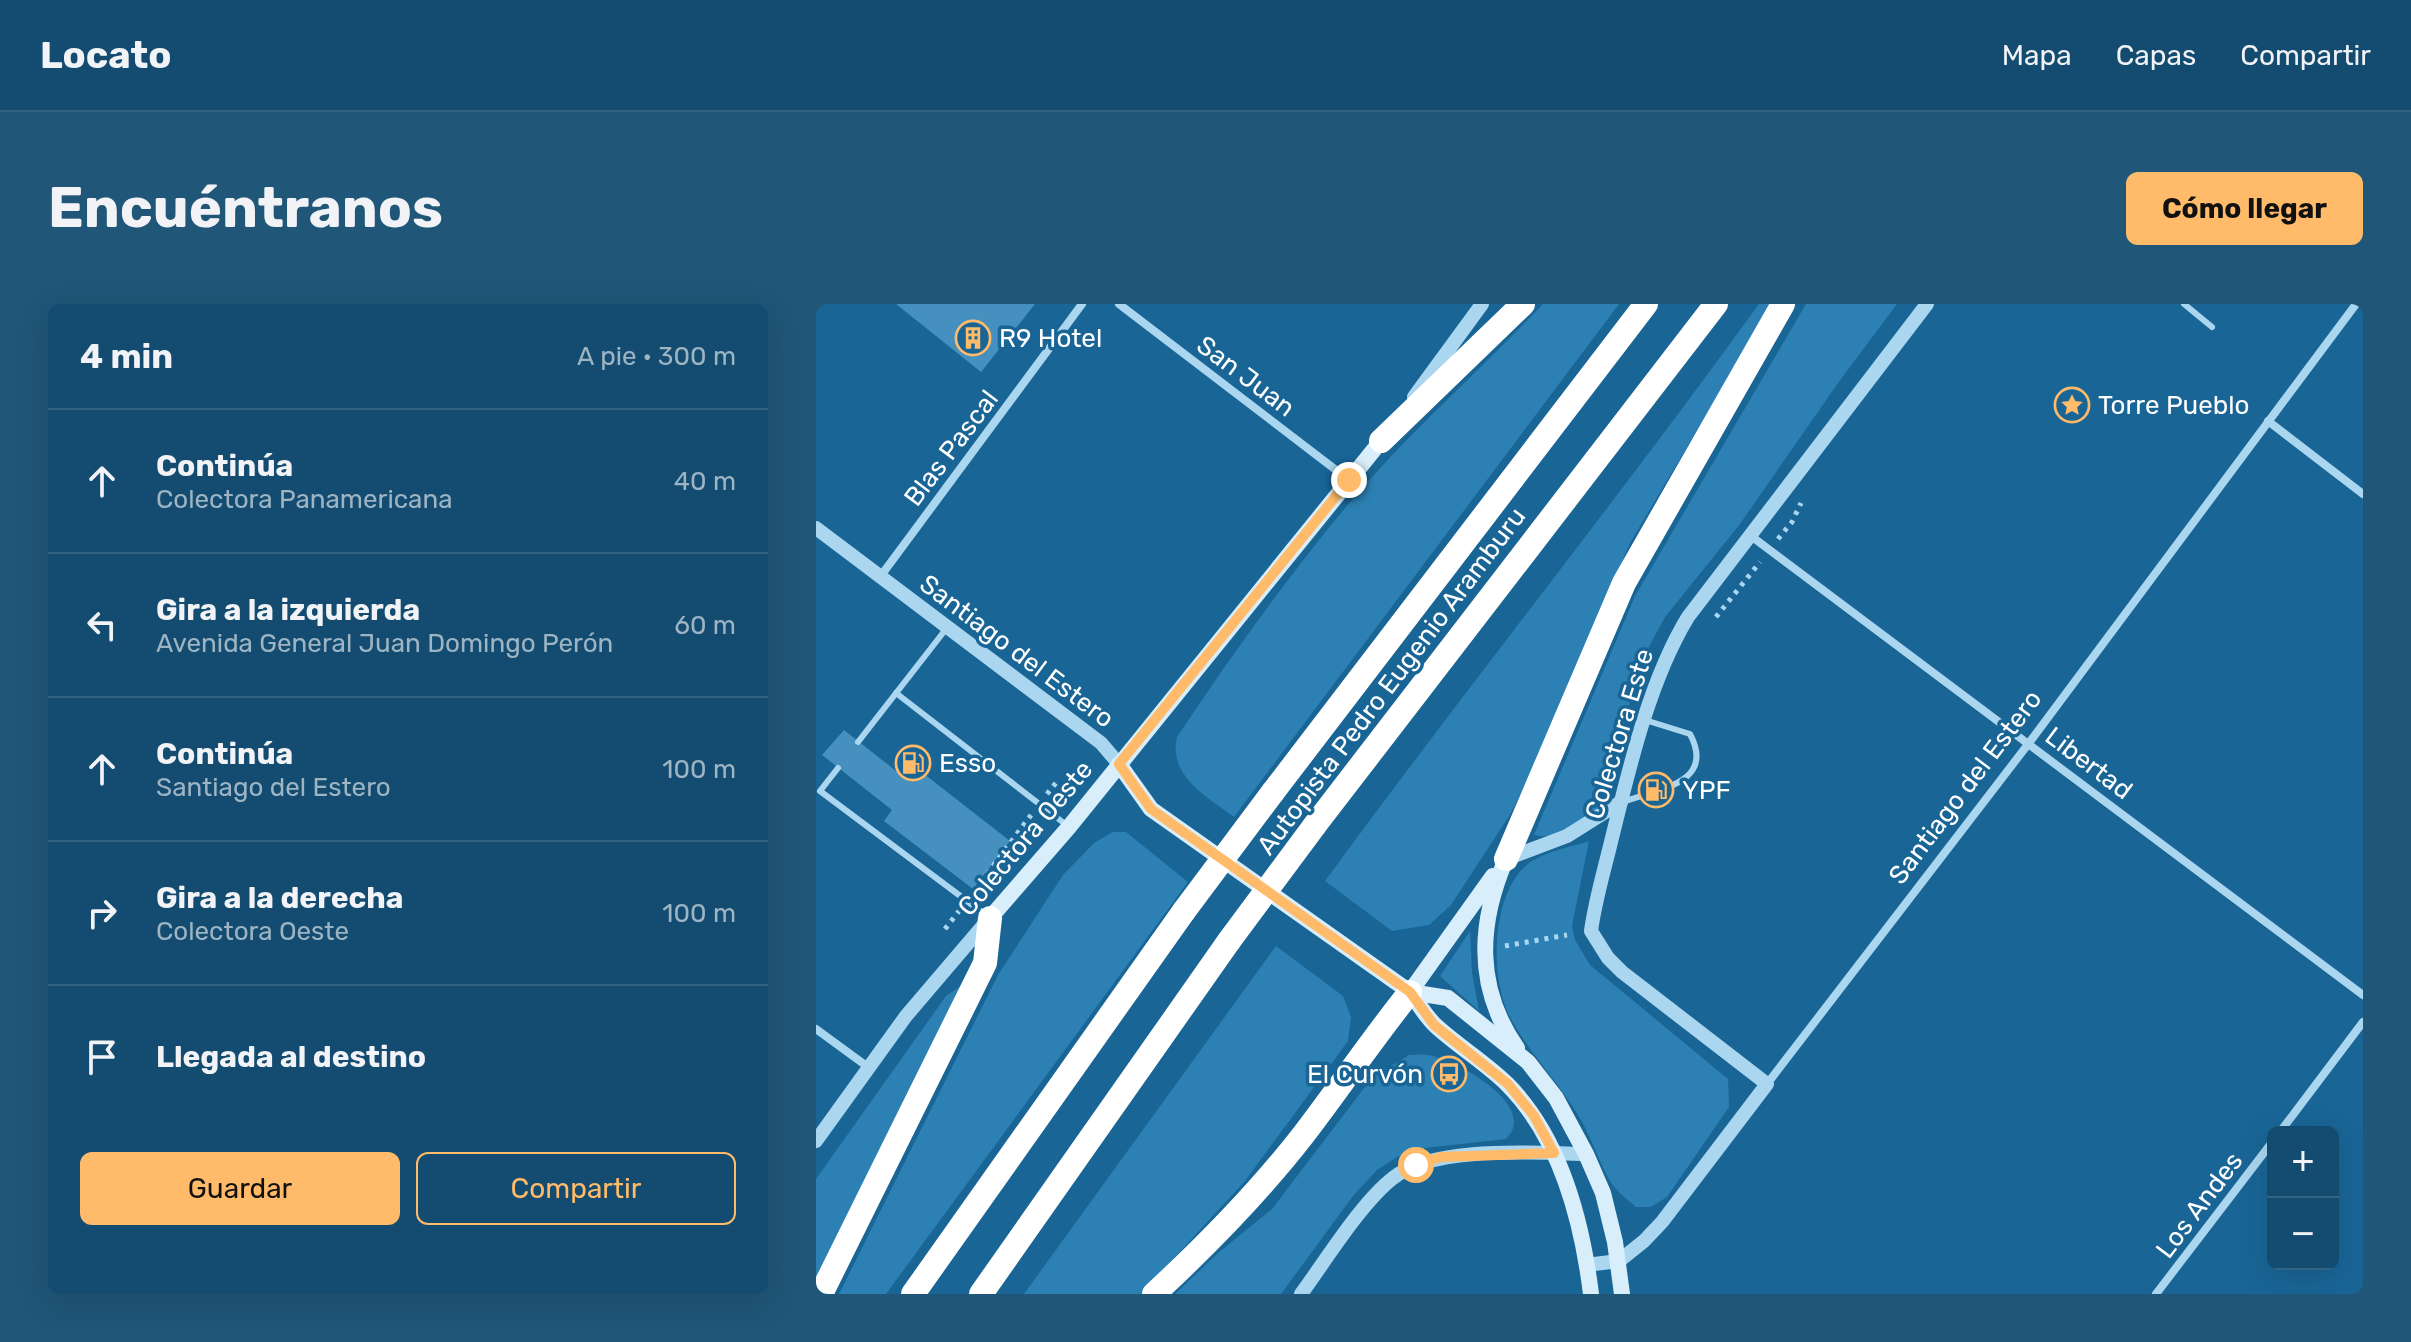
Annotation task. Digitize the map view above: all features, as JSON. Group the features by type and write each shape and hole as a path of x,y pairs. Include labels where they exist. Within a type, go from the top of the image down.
{"highway":[{"path":"1381,441 1523,304"},
{"name":"Autopista Pedro Eugenio Aramburu","path":"913,1294 1184,911 1646,304"},
{"name":"Autopista Pedro Eugenio Aramburu","path":"981,1294 1229,941 1315,825 1716,304"},
{"path":"1506,859 1624,583 1783,304"},
{"path":"821,1294 985,963 990,918"},
{"path":"1154,1294 1260,1188 1410,992"}],"main road":[{"name":"Colectora Oeste","path":"990,918 1069,827 1381,441"},
{"name":"Santiago del Estero","path":"1119,764 1151,809 1410,992"},
{"path":"1410,992 1506,859"},
{"path":"1506,859 1486,918 1484,948 1487,980 1503,1023 1556,1098 1603,1193 1619,1261 1622,1294"},
{"path":"1410,992 1448,998 1528,1062"},
{"path":"1410,992 1434,1025 1508,1084 1534,1116 1554,1153 1573,1207 1591,1294"}],"street":[{"name":"Blas Pascal","path":"880,577 1082,304"},
{"name":"San Juan","path":"1119,304 1349,480"},
{"name":"Colectora Oeste","path":"1381,441 1482,304"},
{"name":"Colectora Este","path":"1767,1084 1622,972 1608,958 1591,931 1621,802 1672,644 1688,617 1927,304"},
{"name":"Santiago del Estero","path":"1619,1261 1662,1222 2029,743 2356,304"},
{"path":"2268,421 2363,494"},
{"name":"Santiago del Estero","path":"816,528 1101,743 1119,764"},
{"name":"Libertad","path":"1751,536 2363,995"},
{"path":"1506,859 1567,836 1621,802"},
{"name":"Colectora Oeste","path":"816,1141 868,1067 947,966 990,918"},
{"path":"2285,1126 2363,1022"},
{"path":"816,1029 868,1067"},
{"name":"Los Andes","path":"2156,1294 2267,1149"},
{"path":"1301,1294 1370,1202 1396,1175 1416,1165 1441,1157 1586,1154"},
{"path":"1586,1265 1619,1261"}],"lane":[{"path":"2184,304 2212,327"},
{"path":"858,742 948,626"},
{"path":"896,693 1069,827"},
{"path":"1621,802 1685,780 1697,763 1698,749 1690,734 1645,720"},
{"path":"838,768 820,791 990,918"}],"path":[{"path":"1708,626 1792,522 1801,502"},
{"path":"945,929 1059,779"},
{"path":"1500,947 1567,935"}],"shaded area":[{"path":"1543,304 1619,304 1234,817 1202,793 1184,774 1178,763 1177,737 1261,617 1351,501 1397,450"},
{"path":"1759,304 1772,304 1630,543 1537,761 1511,813 1451,905 1429,925 1392,931 1325,881"},
{"path":"1806,304 1897,304 1740,524 1665,617 1644,656 1598,808 1569,829 1551,835 1534,835 1635,596"},
{"path":"1113,832 1126,832 1188,882 886,1294 839,1294 998,975 1063,875 1094,843"},
{"path":"1589,841 1572,926 1575,940 1590,965 1728,1079 1729,1107 1667,1197 1651,1207 1636,1207 1610,1181 1578,1115 1524,1041 1509,1015 1498,978 1501,911 1518,874 1538,858"},
{"path":"1005,854 1021,857 987,898 982,884"},
{"path":"1470,931 1472,973 1479,1011 1440,976"},
{"path":"1276,946 1343,996 1351,1017 1348,1041 1245,1181 1141,1294 1024,1294"},
{"path":"965,983 816,1286 816,1179 946,996"},
{"path":"1409,1055 1441,1059 1491,1086 1512,1113 1514,1126 1506,1139 1425,1148 1397,1157 1377,1170 1353,1196 1281,1294 1175,1294 1218,1253 1272,1209 1371,1079"}],"building":[{"name":"R9 Hotel","path":"896,304 1035,304 981,372"},
{"path":"844,730 910,782 919,770 1010,841 973,889 884,821 892,810 822,755"}],"place":[{"name":"R9 Hotel","path":"973,338"},
{"name":"Torre Pueblo","path":"2072,405"},
{"name":"Esso","path":"913,763"},
{"name":"YPF","path":"1656,790"},
{"name":"El Curvón","path":"1449,1074"}],"route":[{"path":"1349,480 1119,764 1151,809 1410,992 1434,1025 1508,1084 1534,1116 1554,1153 1441,1157 1416,1165"}]}
